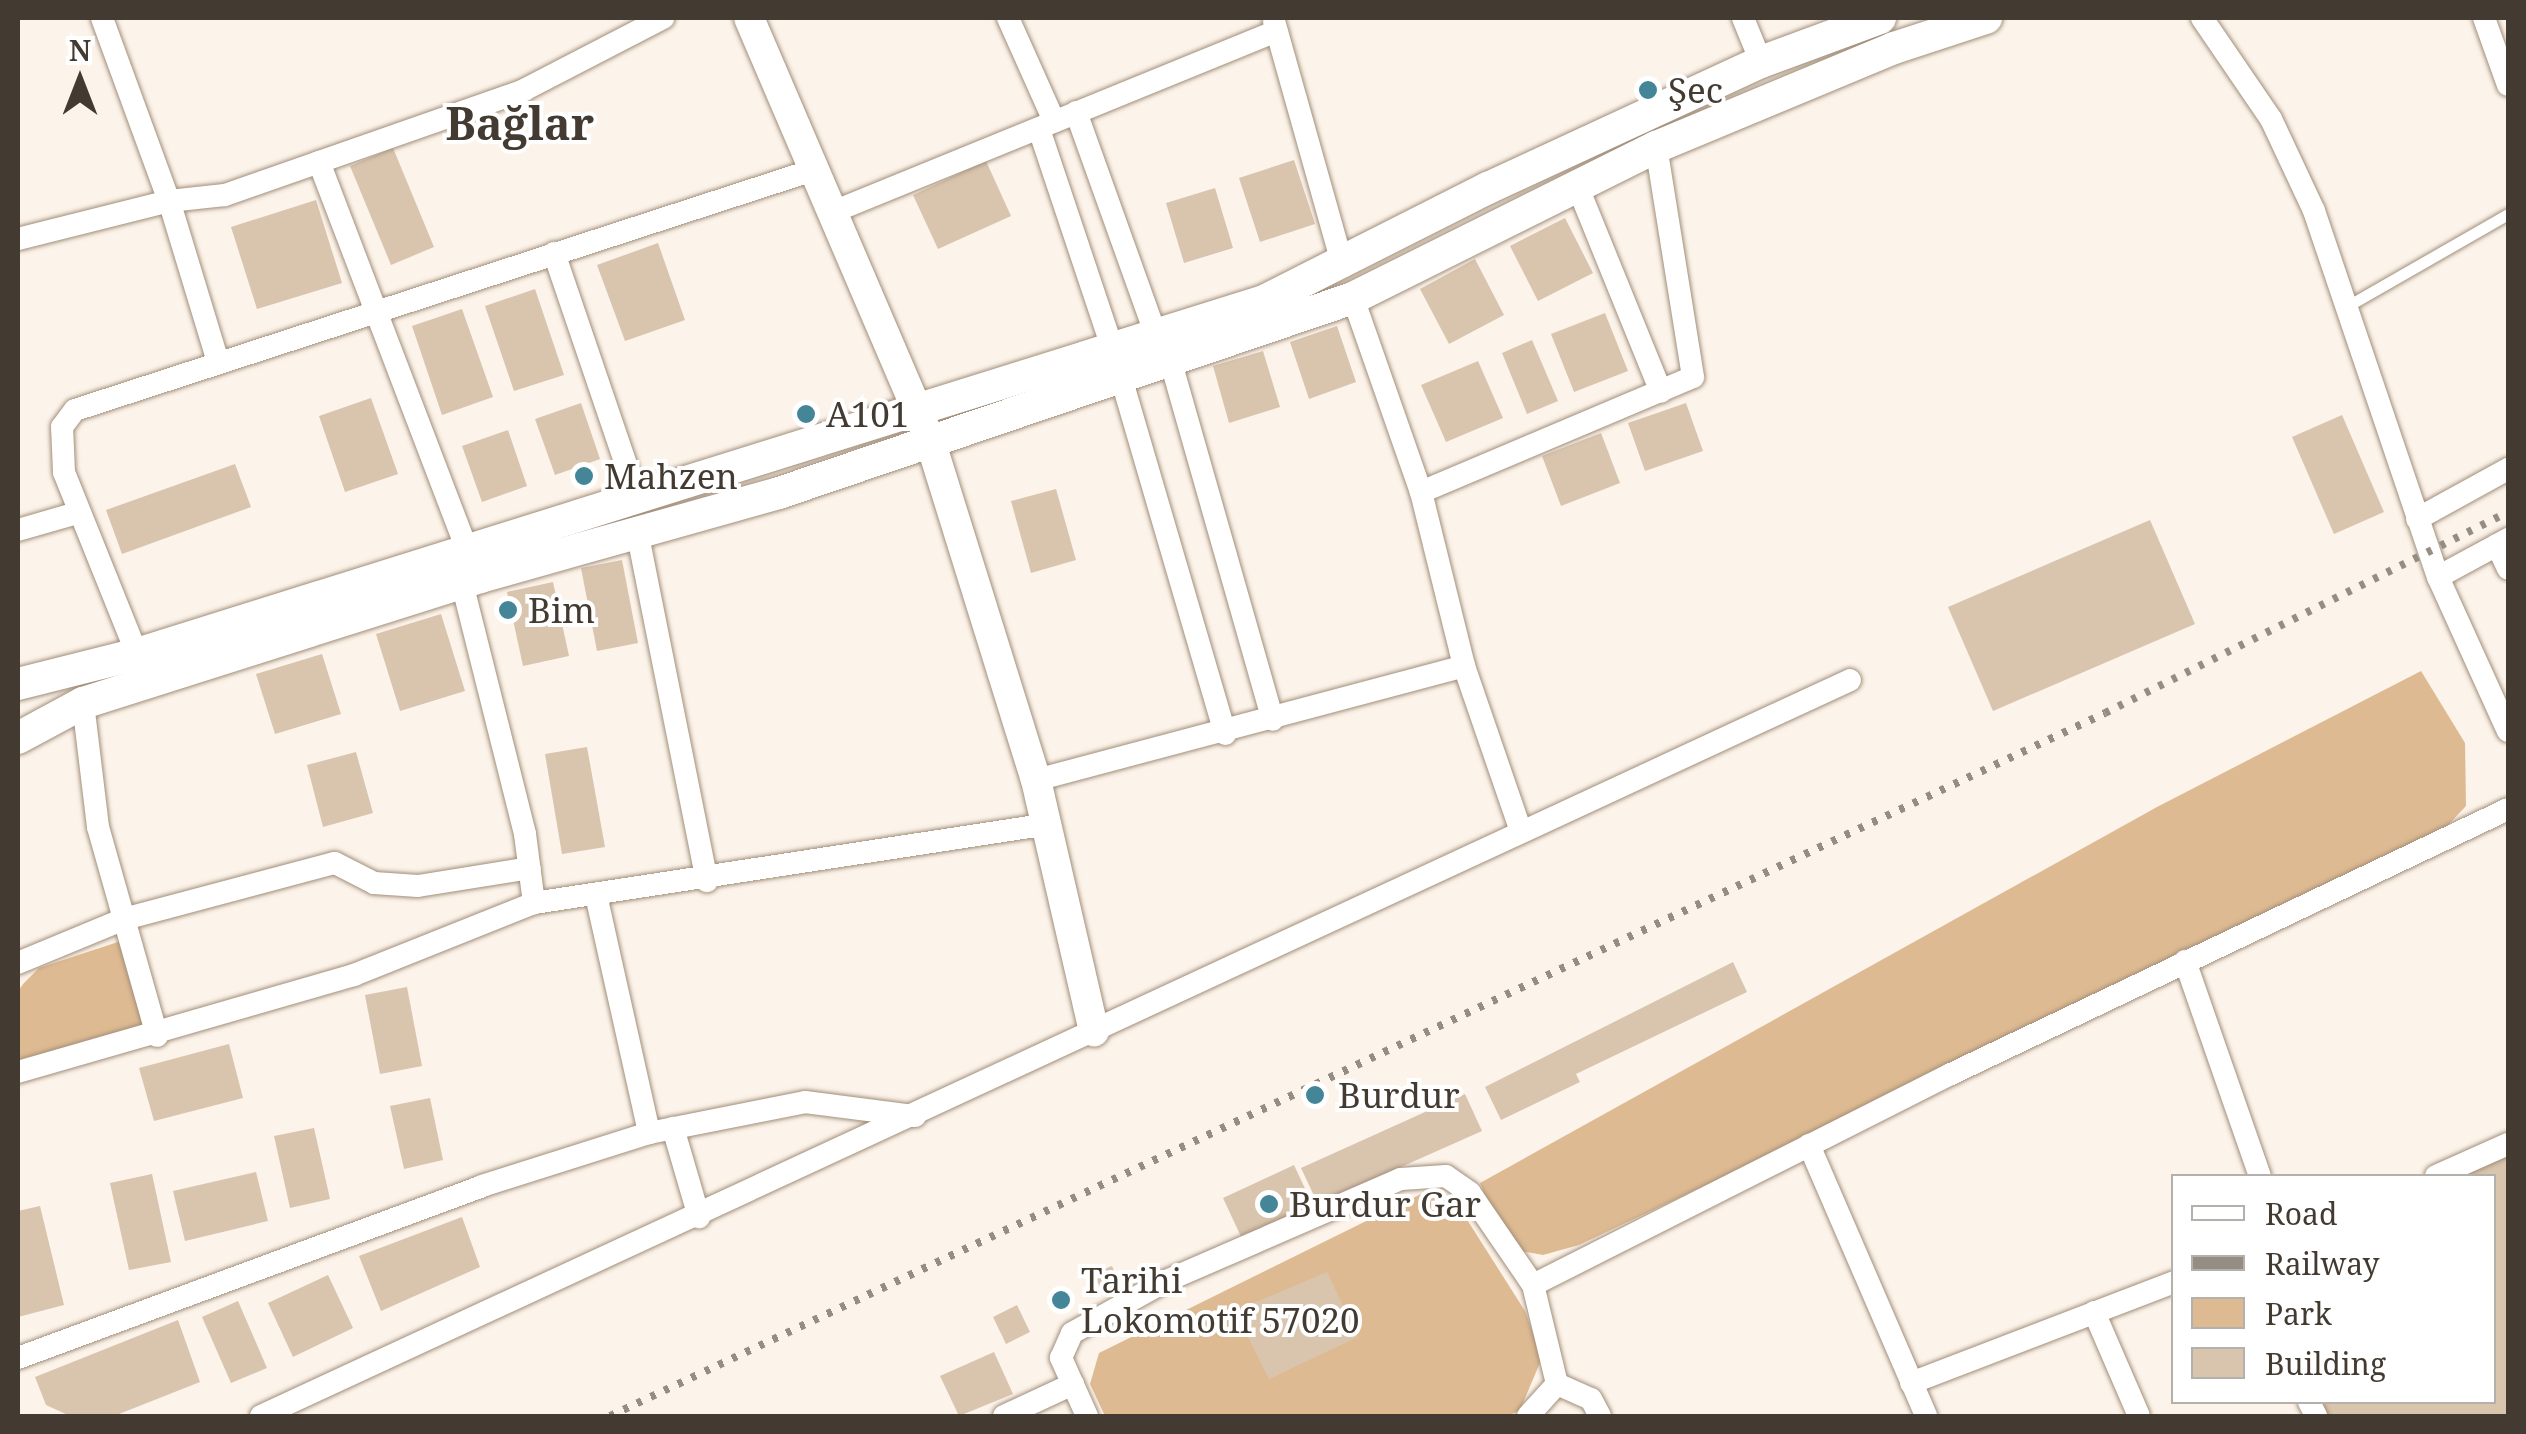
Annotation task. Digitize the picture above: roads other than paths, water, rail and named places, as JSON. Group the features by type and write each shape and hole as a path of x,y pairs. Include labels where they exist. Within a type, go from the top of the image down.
{"main road":[{"path":"1163,347 1343,266 1488,188 1762,62 1880,18"},
{"path":"18,738 84,703 462,583 638,536 924,425 1163,347 1353,298 1656,147 1894,48 1986,18"},
{"path":"18,684 137,654 637,497 924,425"}],"street":[{"path":"102,18 169,202 218,362"},
{"path":"18,239 169,202 225,195 524,90 663,18"},
{"path":"750,18 924,425 1049,824 1094,1031"},
{"path":"1008,18 1163,347 1273,720"},
{"path":"1744,18 1762,62"},
{"path":"2202,18 2271,120 2314,211 2438,576 2508,731"},
{"path":"2484,18 2508,85"},
{"path":"833,212 1274,24 1343,266"},
{"path":"1056,120 1116,362 1225,734"},
{"path":"1420,492 1694,377 1656,147"},
{"path":"319,162 467,550"},
{"path":"137,654 77,513 64,472 62,427 75,410 813,170"},
{"path":"1577,185 1662,392"},
{"path":"554,254 637,497"},
{"path":"1353,298 1420,492 1464,666 1520,828"},
{"path":"2417,519 2508,469"},
{"path":"18,530 77,513"},
{"path":"638,536 706,881"},
{"path":"2438,576 2503,542 2508,569"},
{"path":"462,583 530,868 534,903"},
{"path":"1036,780 1225,734 1464,666"},
{"path":"260,1416 699,1217 1520,828 1850,680"},
{"path":"84,703 98,827 157,1036"},
{"path":"1533,1284 2185,961 2508,808"},
{"path":"18,1072 157,1036 354,975 534,903 706,881 1049,824"},
{"path":"18,962 124,919 335,863 374,883 418,886 530,868"},
{"path":"596,895 649,1134"},
{"path":"2185,961 2259,1174"},
{"path":"18,1358 482,1186 649,1134 805,1102 915,1116"},
{"path":"673,1128 699,1217"},
{"path":"2440,1174 2508,1144"},
{"path":"1809,1145 1926,1416"},
{"path":"1088,1416 1062,1358 1072,1333 1166,1281 1401,1179 1446,1176 1470,1193 1533,1284 1558,1384"},
{"path":"1912,1383 2171,1283"},
{"path":"2094,1312 2139,1416"},
{"path":"1004,1416 1073,1384"},
{"path":"1528,1416 1558,1384"},
{"path":"1558,1384 1591,1399 1600,1416"}],"lane":[{"path":"2344,308 2508,214"}],"railway":[{"path":"610,1416 2105,713 2508,512"}],"place":[{"name":"Şec","path":"1648,90"},
{"name":"A101","path":"806,414"},
{"name":"Mahzen","path":"584,476"},
{"name":"Bim","path":"508,610"},
{"name":"Burdur","path":"1315,1095"},
{"name":"Burdur Gar","path":"1269,1204"},
{"name":"Tarihi Lokomotif 57020","path":"1061,1300"}],"district":[{"name":"Bağlar","path":"520,123"}]}
